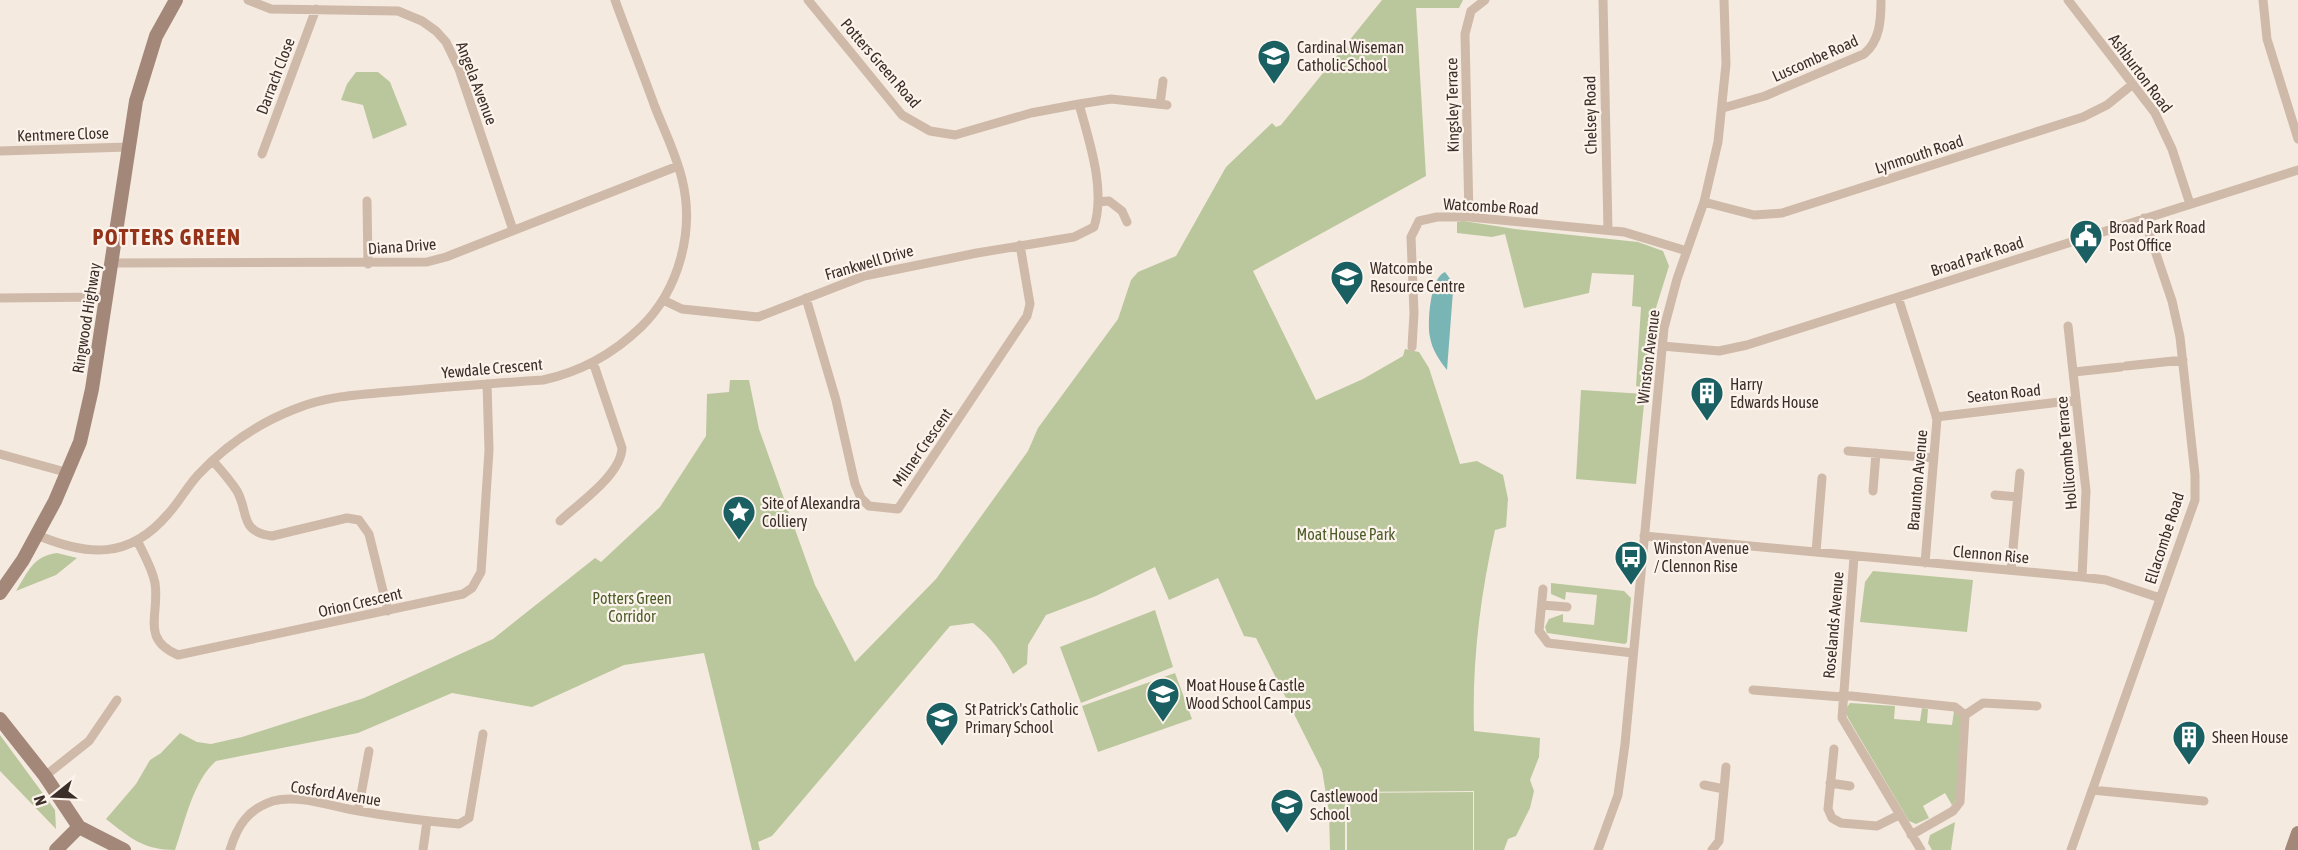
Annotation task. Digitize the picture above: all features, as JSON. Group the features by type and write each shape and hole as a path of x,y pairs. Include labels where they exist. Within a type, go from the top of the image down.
{"street":[{"name":"Ringwood Highway","path":"0,593 37,535 69,472 80,442 92,389 128,147 142,78 156,36 176,0"},
{"name":"Angela Avenue","path":"248,0 271,9 398,11 422,21 446,42 459,69 513,230"},
{"name":"Yewdale Crescent","path":"37,535 61,545 86,551 106,550 137,540 156,527 188,487 229,446 270,419 322,400 543,380 560,376 593,362 627,341 663,300 680,260 685,238 685,196 678,166 615,0"},
{"name":"Potters Green Road","path":"808,0 902,114 930,130 955,135 1031,113 1111,99 1163,105 1163,81"},
{"name":"Kingsley Terrace","path":"1469,217 1465,34 1471,11 1485,0"},
{"name":"Chelsey Road","path":"1603,0 1608,230"},
{"name":"Winston Avenue","path":"1602,849 1618,795 1662,346 1669,304 1704,202 1723,108 1724,0"},
{"name":"Luscombe Road","path":"1723,108 1765,96 1864,54 1872,48 1880,26 1881,0"},
{"name":"Ashburton Road","path":"2068,0 2161,123 2190,204"},
{"path":"2263,0 2267,39 2298,139"},
{"name":"Darrach Close","path":"262,154 316,9"},
{"name":"Lynmouth Road","path":"1704,202 1754,215 1782,213 2083,117 2107,105 2133,84"},
{"path":"1079,104 1090,144 1098,202 1109,201 1122,211 1127,222"},
{"name":"Kentmere Close","path":"0,151 128,147"},
{"name":"Diana Drive","path":"111,263 368,264 435,260 678,166"},
{"name":"Broad Park Road","path":"1662,346 1710,350 1731,349 2298,170"},
{"path":"367,201 368,264"},
{"name":"Frankwell Drive","path":"663,300 682,309 758,317 864,276 1020,245 1074,237 1087,232 1094,226 1098,202"},
{"name":"Watcombe Road","path":"1412,347 1414,313 1411,237 1414,227 1428,218 1469,217 1608,230 1639,234 1687,251"},
{"name":"Ellacombe Road","path":"2071,850 2191,512 2196,487 2183,360 2175,338 2172,301 2144,218"},
{"name":"Milner Crescent","path":"806,298 836,400 855,484 861,498 869,506 898,509 1028,316 1030,304 1020,245"},
{"path":"0,298 105,297"},
{"name":"Braunton Avenue","path":"1898,297 1936,417 1925,563"},
{"name":"Hollicombe Terrace","path":"2068,326 2087,507 2082,577"},
{"path":"2073,372 2183,360"},
{"path":"560,520 609,475 621,458 622,448 593,362"},
{"name":"Orion Crescent","path":"137,540 154,581 155,634 163,647 178,656 463,594 472,588 481,572 489,450 487,384"},
{"name":"Seaton Road","path":"1936,417 2076,400"},
{"path":"1848,451 1934,458"},
{"path":"1873,491 1876,453"},
{"path":"0,454 69,472"},
{"path":"213,461 238,493 245,521 265,535 273,536 347,518 359,520 369,534 388,611"},
{"path":"2011,570 2020,473"},
{"path":"1816,552 1822,478"},
{"path":"1995,495 2018,496"},
{"name":"Clennon Rise","path":"1644,536 2082,577 2106,580 2160,598"},
{"name":"Roselands Avenue","path":"1854,557 1842,718 1920,850"},
{"path":"1543,589 1539,631 1548,643 1633,653"},
{"path":"1542,605 1567,607"},
{"name":"Roselands Avenue","path":"1753,690 1955,707 1965,715"},
{"path":"45,776 89,741 117,700"},
{"path":"1911,836 1953,811 1960,802 1965,715 1983,703 2037,706"},
{"path":"0,719 45,776 79,827 124,850"},
{"name":"Cosford Avenue","path":"230,850 234,836 246,817 260,806 287,798 358,811 459,824 469,818 483,735"},
{"path":"1834,749 1828,809 1836,821 1877,826 1899,815"},
{"path":"358,811 369,751"},
{"path":"1712,850 1719,841 1726,767"},
{"path":"1830,783 1850,786"},
{"path":"1704,785 1724,789"},
{"path":"2092,790 2204,801"},
{"path":"423,850 427,821"},
{"path":"56,850 79,827"},
{"path":"2292,850 2298,833"}],"green space":[{"name":"Moat House Park","path":"1382,0 1463,0 1459,8 1416,8 1426,176 1253,271 1316,400 1363,379 1403,356 1405,349 1419,352 1429,368 1460,464 1477,461 1503,475 1508,499 1506,527 1495,530 1485,580 1476,655 1474,731 1540,738 1539,757 1530,780 1534,791 1530,808 1516,836 1508,839 1504,850 1474,850 1474,791 1345,792 1345,850 1330,850 1329,812 1322,770 1256,638 1244,636 1218,578 1169,600 1155,567 1096,596 1046,615 1028,645 1027,664 1013,674 996,646 973,623 950,626 772,836 758,842 760,850 752,850 704,653 624,665 532,707 452,693 358,733 216,761 201,779 175,850 155,848 138,842 106,819 136,784 150,760 161,753 180,733 197,742 211,744 242,737 364,698 493,639 595,558 601,562 660,507 706,436 707,394 729,392 730,380 749,380 759,429 815,585 855,662 936,579 1028,451 1038,428 1118,319 1131,280 1138,272 1176,256 1226,167 1272,123 1276,127 1281,125"},
{"path":"356,72 378,72 390,82 407,125 373,139 363,105 341,100 347,84"},
{"path":"1457,222 1638,242 1663,251 1669,266 1655,311 1645,388 1636,386 1641,307 1632,306 1634,275 1592,273 1589,293 1524,308 1505,234 1492,237 1457,233"},
{"path":"1581,390 1645,394 1636,484 1576,479"},
{"path":"57,553 77,558 56,575 16,591 37,561"},
{"path":"1873,571 1973,580 1967,632 1860,622 1865,582"},
{"path":"1551,583 1624,591 1631,598 1627,642 1625,644 1547,633 1545,627 1549,619 1563,614 1563,622 1594,625 1597,595 1566,592 1565,600 1551,594"},
{"path":"1155,610 1173,667 1081,703 1060,647"},
{"path":"1175,673 1192,719 1098,752 1082,706"},
{"path":"1850,703 1895,706 1894,719 1920,721 1922,708 1928,709 1927,723 1952,725 1954,711 1962,718 1956,800 1952,805 1945,793 1923,806 1929,818 1916,824 1909,821 1848,718 1845,710"},
{"path":"0,735 55,810 56,829 0,771"},
{"path":"1473,792 1473,850 1347,850 1347,793"},
{"path":"1955,822 1951,850 1932,850 1928,843 1930,835"}],"water":[{"path":"1445,272 1451,280 1453,291 1447,370 1433,346 1429,322 1433,291 1436,282"}],"place":[{"name":"Cardinal Wiseman Catholic School","path":"1274,85"},
{"name":"Broad Park Road Post Office","path":"2086,265"},
{"name":"Watcombe Resource Centre","path":"1347,306"},
{"name":"Harry Edwards House","path":"1707,422"},
{"name":"Site of Alexandra Colliery","path":"739,541"},
{"name":"Winston Avenue / Clennon Rise","path":"1631,586"},
{"name":"Moat House & Castle Wood School Campus","path":"1163,723"},
{"name":"St Patrick's Catholic Primary School","path":"942,747"},
{"name":"Sheen House","path":"2189,766"},
{"name":"Castlewood School","path":"1287,834"}],"district":[{"name":"POTTERS GREEN","path":"167,237"}],"park label":[{"name":"Potters Green Corridor","path":"632,607"}]}
